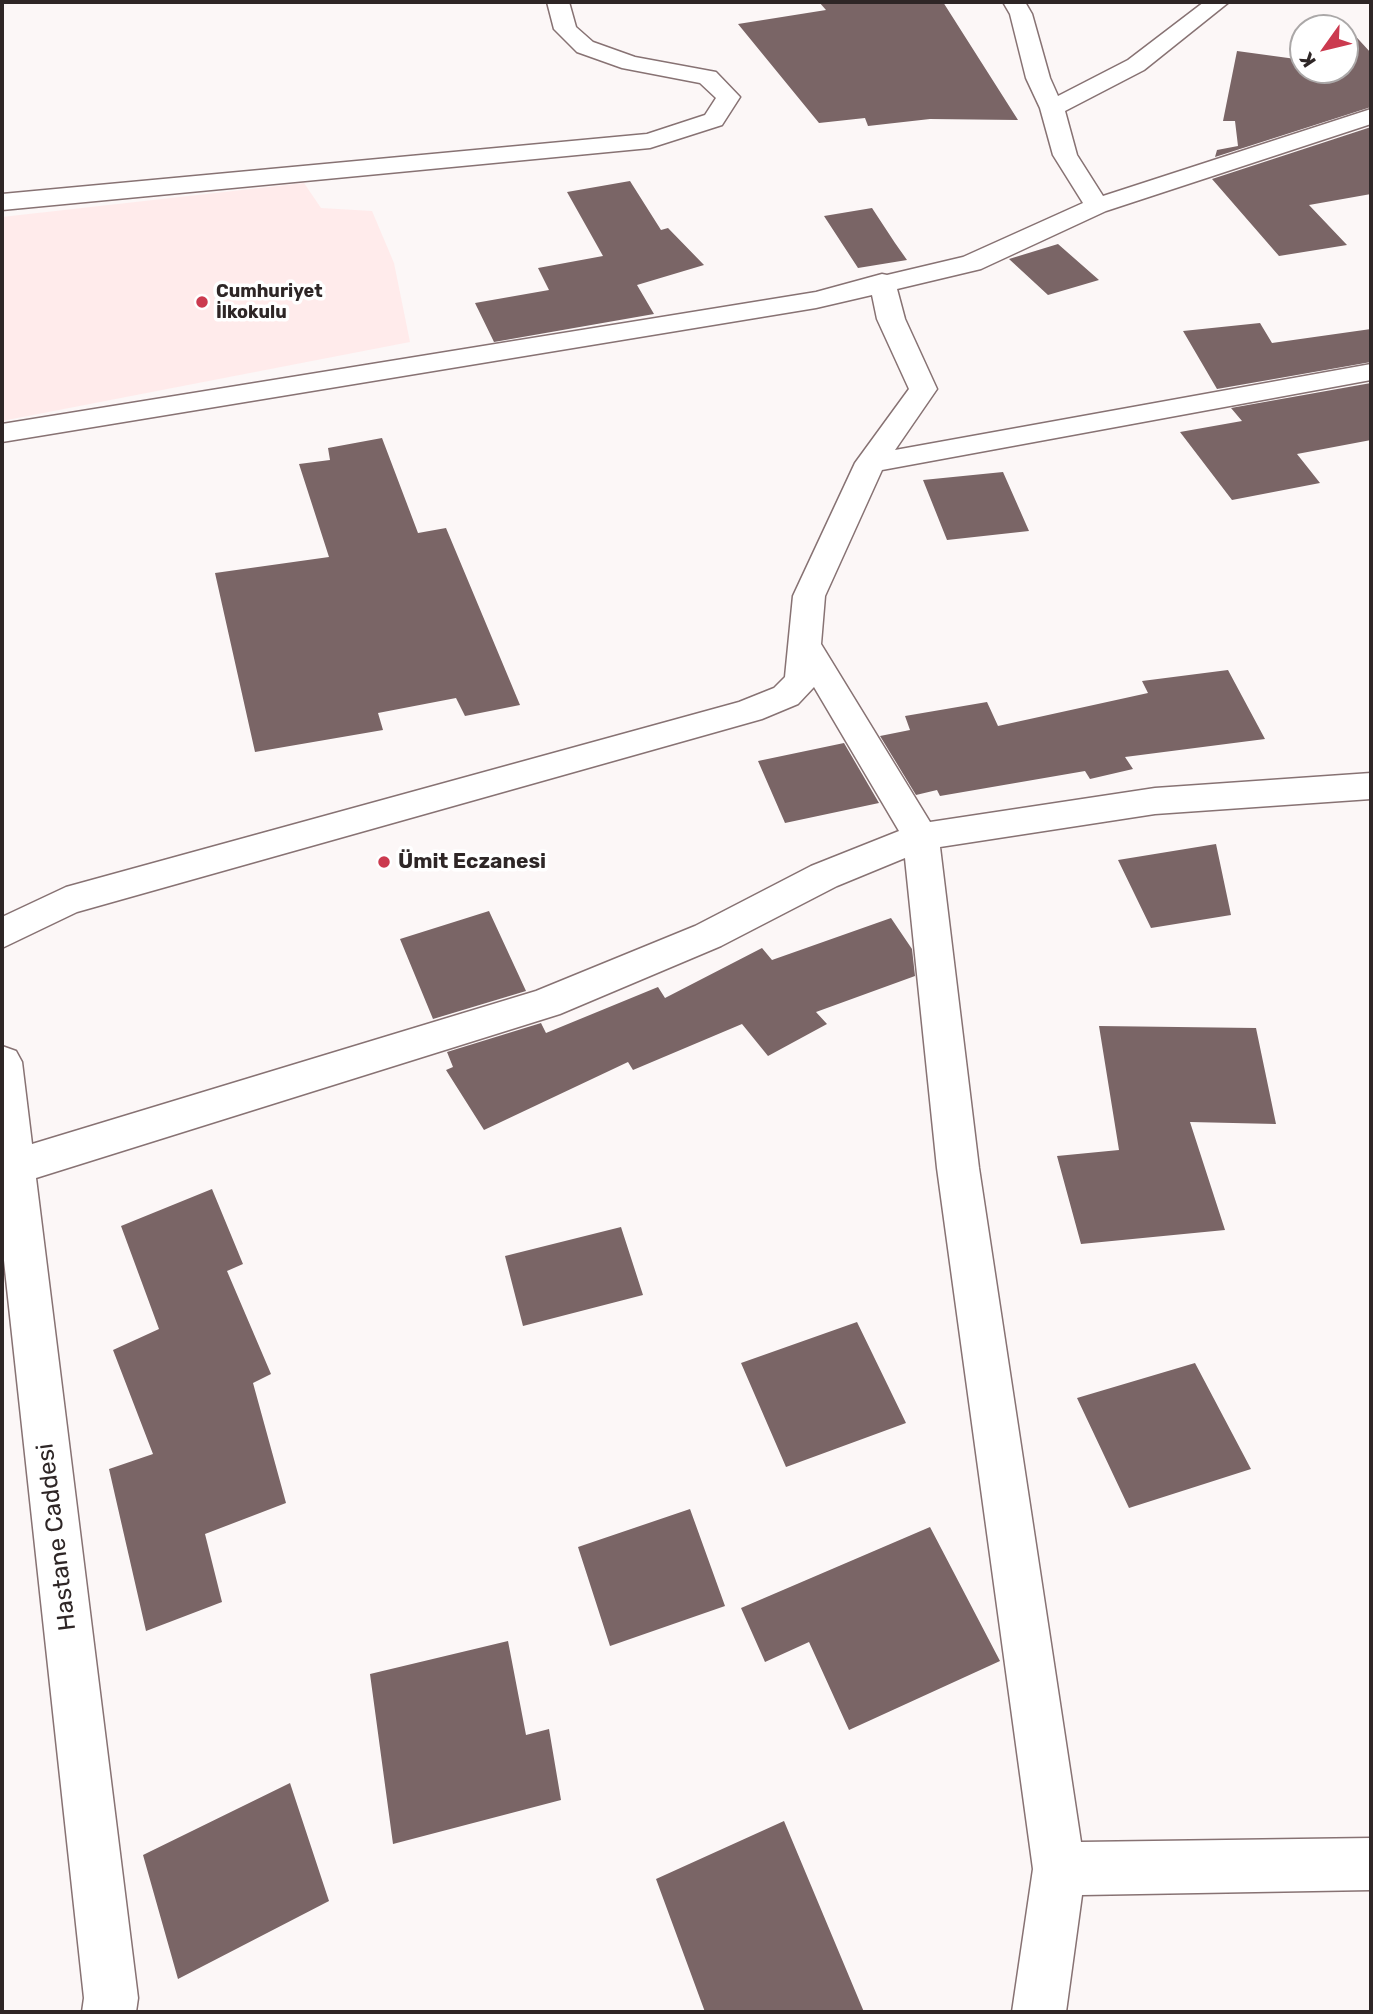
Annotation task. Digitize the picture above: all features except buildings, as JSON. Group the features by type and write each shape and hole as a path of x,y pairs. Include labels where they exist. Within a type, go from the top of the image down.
{"street":[{"path":"2,202 650,141 714,120 728,97 708,77 630,63 585,47 565,29 558,2"},
{"path":"1014,2 1021,14 1038,78 1052,108 1065,155 1097,206"},
{"path":"1052,108 1136,65 1218,2"},
{"path":"2,433 816,300 882,282 972,263 1097,206 1371,116"},
{"path":"2,934 66,901 750,710 786,696 801,680 809,596 870,463 923,389 891,320 882,282"},
{"path":"870,463 1371,372"},
{"path":"804,645 921,837 958,1168 1059,1869 1039,2012"},
{"path":"14,1167 546,1003 708,936 824,876 921,837 1155,801 1371,786"},
{"name":"Hastane Caddesi","path":"2,1062 111,1998 109,2012"},
{"path":"1059,1869 1371,1864"}],"shaded area":[{"name":"Cumhuriyet İlkokulu","path":"304,183 321,208 372,211 394,263 410,342 2,421 2,217"}],"place":[{"name":"Cumhuriyet İlkokulu","path":"202,302"},
{"name":"Ümit Eczanesi","path":"384,862"}]}
